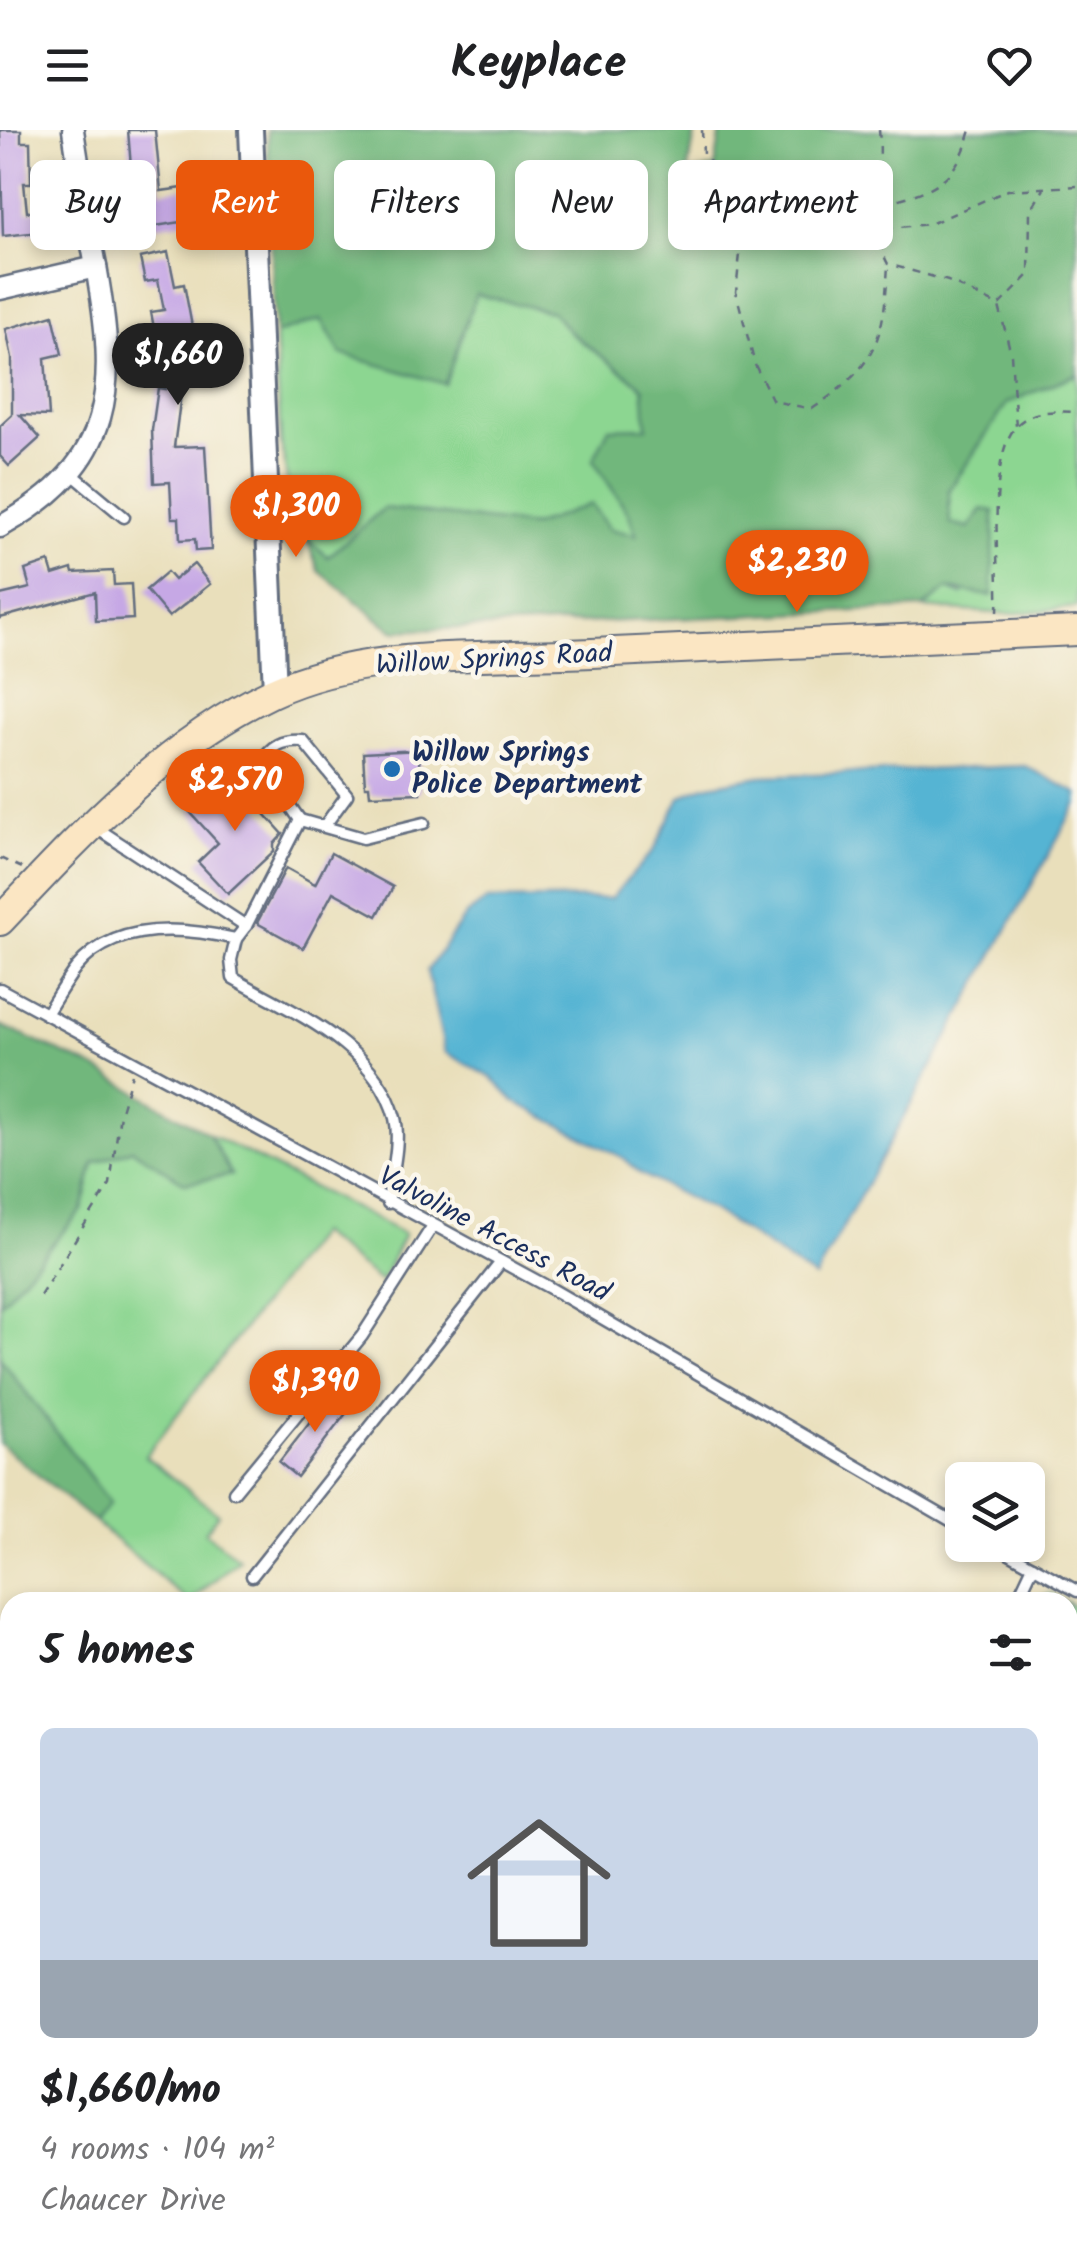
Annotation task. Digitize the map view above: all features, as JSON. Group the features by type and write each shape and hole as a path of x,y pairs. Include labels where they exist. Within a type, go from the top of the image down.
{"main road":[{"name":"Willow Springs Road","path":"0,921 184,744 276,691 336,671 407,662 1077,631"}],"street":[{"path":"0,528 71,474 89,446 107,390 109,337 73,130"},
{"path":"251,130 276,691"},
{"path":"0,289 96,267"}],"lane":[{"path":"71,474 124,517"},
{"path":"324,825 348,795 302,742 288,740 269,748 260,763 300,820 363,838 424,823"},
{"path":"300,820 236,939 230,960 233,978 337,1038 382,1085 396,1120 388,1203"},
{"path":"94,827 246,926"},
{"path":"46,1014 77,966 113,942 160,930 211,932 236,939"},
{"name":"Valvoline Access Road","path":"0,988 501,1262 945,1517"},
{"path":"234,1492 362,1336 432,1227"},
{"path":"252,1576 501,1262"},
{"path":"1026,1562 1077,1591"},
{"path":"1021,1592 1033,1566"}],"path":[{"path":"702,130 703,155 708,160"},
{"path":"879,130 880,160"},
{"path":"893,201 934,190 965,150 971,130"},
{"path":"893,228 930,224 1008,190 1077,186"},
{"path":"999,306 1029,275 1030,211 1044,188"},
{"path":"740,250 736,292 755,364 773,401 812,409 856,380 885,322 888,264 880,250"},
{"path":"888,264 948,281 999,306 1012,354 1016,426 1004,452 999,490 997,635"},
{"path":"1016,426 1049,411 1077,412"},
{"path":"40,1296 110,1184 120,1114 135,1063"}],"green space":[{"path":"267,130 696,130 690,160 668,160 668,250 893,250 893,160 716,160 721,130 1077,130 1077,374 1007,403 949,490 950,523 969,528 982,509 994,511 992,596 947,589 923,608 393,631 319,571 306,538 328,557 384,508 533,526 591,504 609,529 636,535 629,514 593,460 609,428 647,427 643,387 571,333 552,312 476,294 445,384 341,354 321,319 275,334 272,250 314,250 314,160 268,160"},
{"path":"475,294 552,312 571,334 643,386 648,427 593,460 629,514 637,536 609,529 591,505 533,526 384,508 328,557 295,528 281,443 275,334 321,319"},
{"path":"1077,374 1077,607 1008,614 923,608 947,589 962,595 969,528 949,523 949,491 1007,403"},
{"path":"0,1025 91,1066 209,1134 231,1175 185,1183 132,1149 94,1163 82,1210 0,1304"},
{"path":"209,1134 404,1234 381,1282 318,1233 145,1456 218,1514 205,1532 239,1559 201,1592 177,1592 95,1522 109,1502 0,1358 0,1304 82,1210 94,1163 132,1149 185,1182 231,1174"},
{"path":"0,1358 110,1503 95,1522 0,1444"}],"water":[{"path":"1025,766 1077,793 1077,803 815,1278 715,1212 641,1174 625,1159 514,1101 492,1078 445,1052 427,971 466,915 487,900 611,898 654,850 680,797 704,786 760,776"}],"building":[{"path":"0,130 21,130 21,142 30,142 30,183 24,183 30,233 3,236"},
{"path":"128,130 155,130 161,191 176,189 176,223 156,226 156,160 130,160"},
{"path":"168,252 175,286 184,284 194,337 200,337 201,379 183,379 174,447 205,446 211,550 196,551 195,539 180,540 179,518 172,518 170,482 154,483 152,430 158,388 165,389 164,326 154,328 151,312 164,310 158,280 145,282 140,258"},
{"path":"53,315 62,354 45,358 49,416 20,415 40,438 9,466 0,456 0,426 12,415 12,358 6,329"},
{"path":"49,562 53,575 72,569 73,573 113,571 114,585 131,584 133,619 96,621 95,592 0,618 0,595 30,588 25,570"},
{"path":"194,564 210,584 169,617 146,590 167,572 174,580"},
{"name":"Willow Springs Police Department","path":"419,750 420,793 370,795 369,786 365,786 363,753"},
{"path":"231,776 283,834 274,844 274,851 228,894 198,862 218,843 190,812"},
{"path":"331,853 393,887 377,916 333,892 303,948 257,923 286,868 315,884"},
{"path":"333,1393 351,1407 297,1477 279,1462"}],"place":[{"name":"Willow Springs Police Department","path":"392,769"}]}
